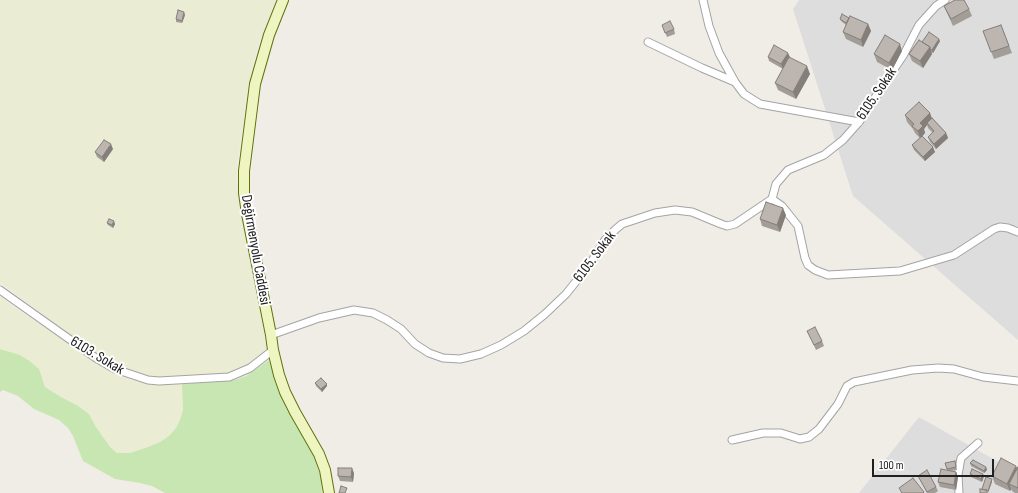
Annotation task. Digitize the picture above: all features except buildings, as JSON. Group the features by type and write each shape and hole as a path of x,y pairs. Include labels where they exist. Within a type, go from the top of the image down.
{"street":[{"name":"Değirmenyolu Caddesi","path":"283,0 268,35 256,84 244,171 244,193 279,375 285,392 295,412 319,454 325,470 329,493"},
{"path":"703,0 709,26 719,53 735,82 744,94 760,104 859,122"},
{"name":"6105. Sokak","path":"271,335 319,318 354,310 373,314 387,320 401,329 429,354 443,358 460,359 481,354 501,345 524,331 550,310 566,294 590,264 605,240 622,224 655,213 676,210 692,212 728,226 735,224 772,199 776,184 788,170 824,155 843,140 859,122 904,54 919,25 936,6 945,0"},
{"path":"648,42 735,82"},
{"path":"772,199 782,206 798,226 808,265 815,270 828,275 900,271 954,255 976,242 988,232 1000,227 1018,232"},
{"name":"6103. Sokak","path":"0,290 96,358 128,375 148,380 170,381 229,377 250,368 273,350"},
{"path":"732,440 763,433 780,433 800,439 809,437 819,429 838,404 847,386 854,382 912,370 938,368 954,369 983,377 1018,381"},
{"path":"959,493 958,475 961,458 978,443"}],"shaded area":[{"path":"799,0 1018,0 1018,340 853,196 793,9"},
{"path":"919,417 1018,473 1018,493 859,493"}],"green space":[{"path":"0,0 276,0 259,43 251,75 237,165 237,179 247,244 267,348 259,357 248,365 229,374 163,378 151,377 127,371 98,356 0,282"},
{"path":"0,296 107,370 125,378 149,384 182,384 183,410 176,428 169,436 160,442 130,453 117,453 110,447 89,414 45,387 39,369 20,355 0,349"},
{"path":"0,349 20,355 39,369 45,387 89,414 110,447 117,453 130,453 160,442 169,436 176,428 183,410 182,384 235,380 246,376 269,360 284,403 315,458 321,478 322,493 165,493 152,486 115,479 83,461 73,436 68,428 59,420 34,409 18,396 3,390 0,392"}]}
